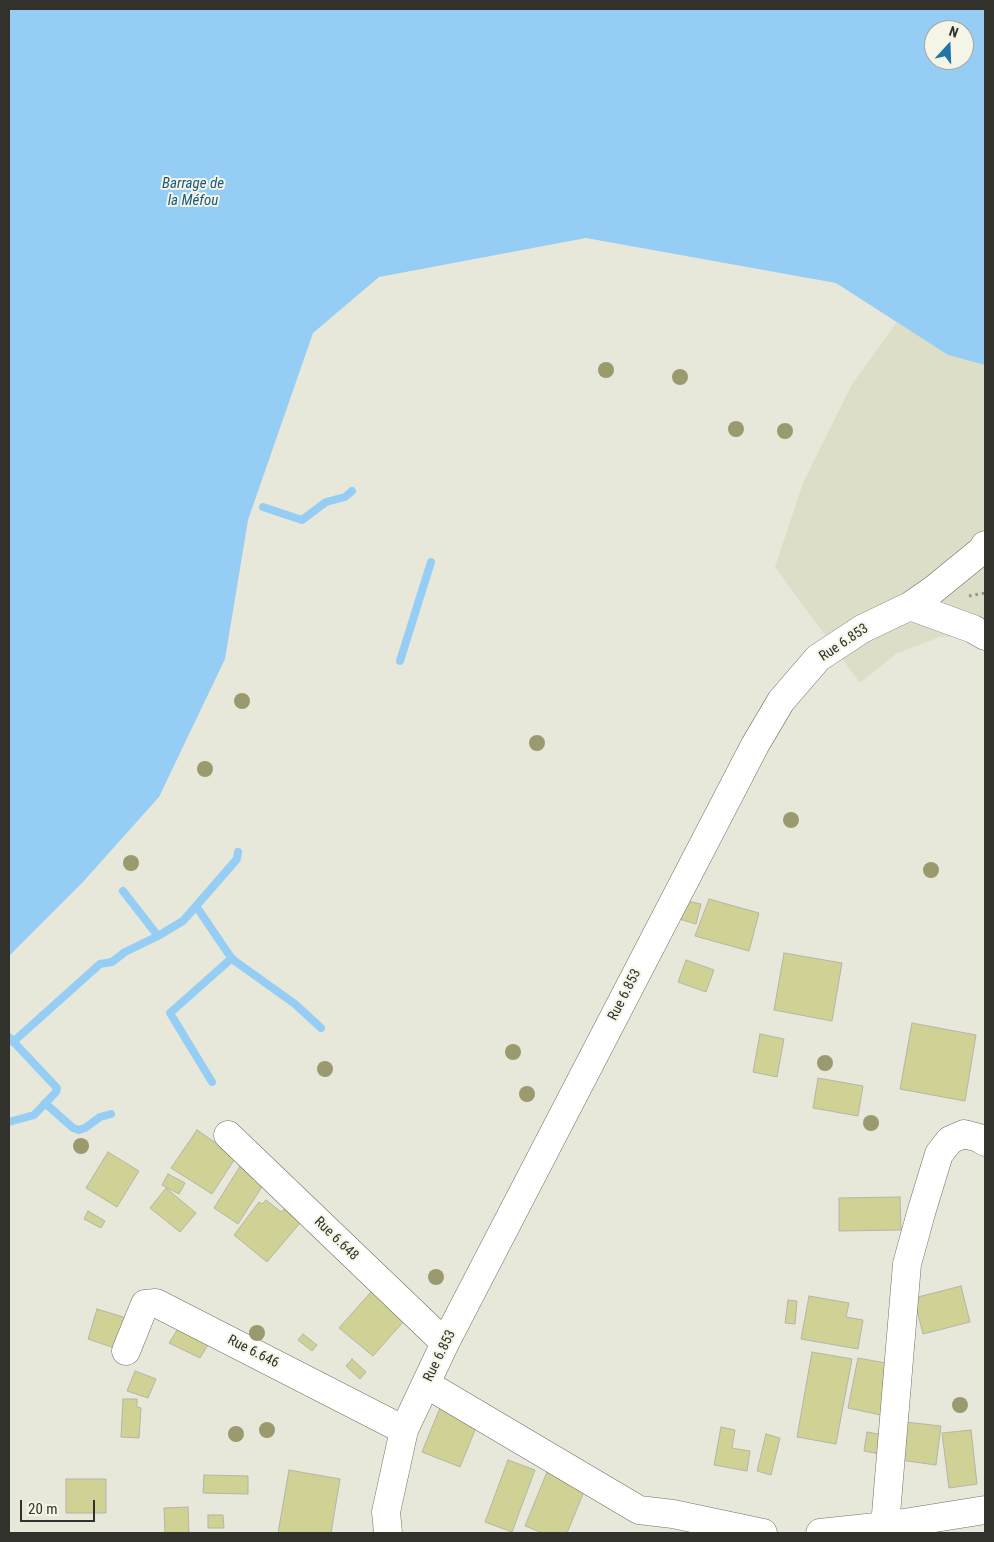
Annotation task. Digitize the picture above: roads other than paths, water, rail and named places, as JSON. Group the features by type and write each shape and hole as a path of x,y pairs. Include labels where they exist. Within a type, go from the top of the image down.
{"street":[{"name":"Rue 6.853","path":"388,1533 386,1512 404,1430 445,1343 754,745 781,701 818,658 862,629 910,606 933,590 985,546"},
{"path":"910,606 973,629 985,636"},
{"path":"885,1526 908,1264 920,1213 939,1154 950,1140 964,1134 979,1138 985,1142"},
{"name":"Rue 6.648","path":"228,1135 445,1343"},
{"name":"Rue 6.646","path":"126,1351 145,1304 156,1303 404,1430"},
{"path":"426,1384 635,1522 673,1514 763,1533"},
{"path":"820,1533 885,1526 985,1510"}],"water":[{"name":"Barrage de la Méfou","path":"9,9 985,9 985,365 948,355 836,283 586,238 379,277 313,333 248,520 225,659 159,797 82,883 9,956"}],"waterway":[{"path":"263,507 302,520 326,502 345,497 352,491"},
{"path":"400,661 431,562"},
{"path":"13,1042 100,964 112,962 125,952 183,921 237,859 238,852"},
{"path":"123,891 158,936"},
{"path":"196,906 232,959 295,1004 321,1028"},
{"path":"212,1082 170,1013 232,958"},
{"path":"9,1037 57,1088 56,1092 34,1115 9,1122"},
{"path":"45,1103 73,1128 79,1130 100,1117 111,1114"}]}
